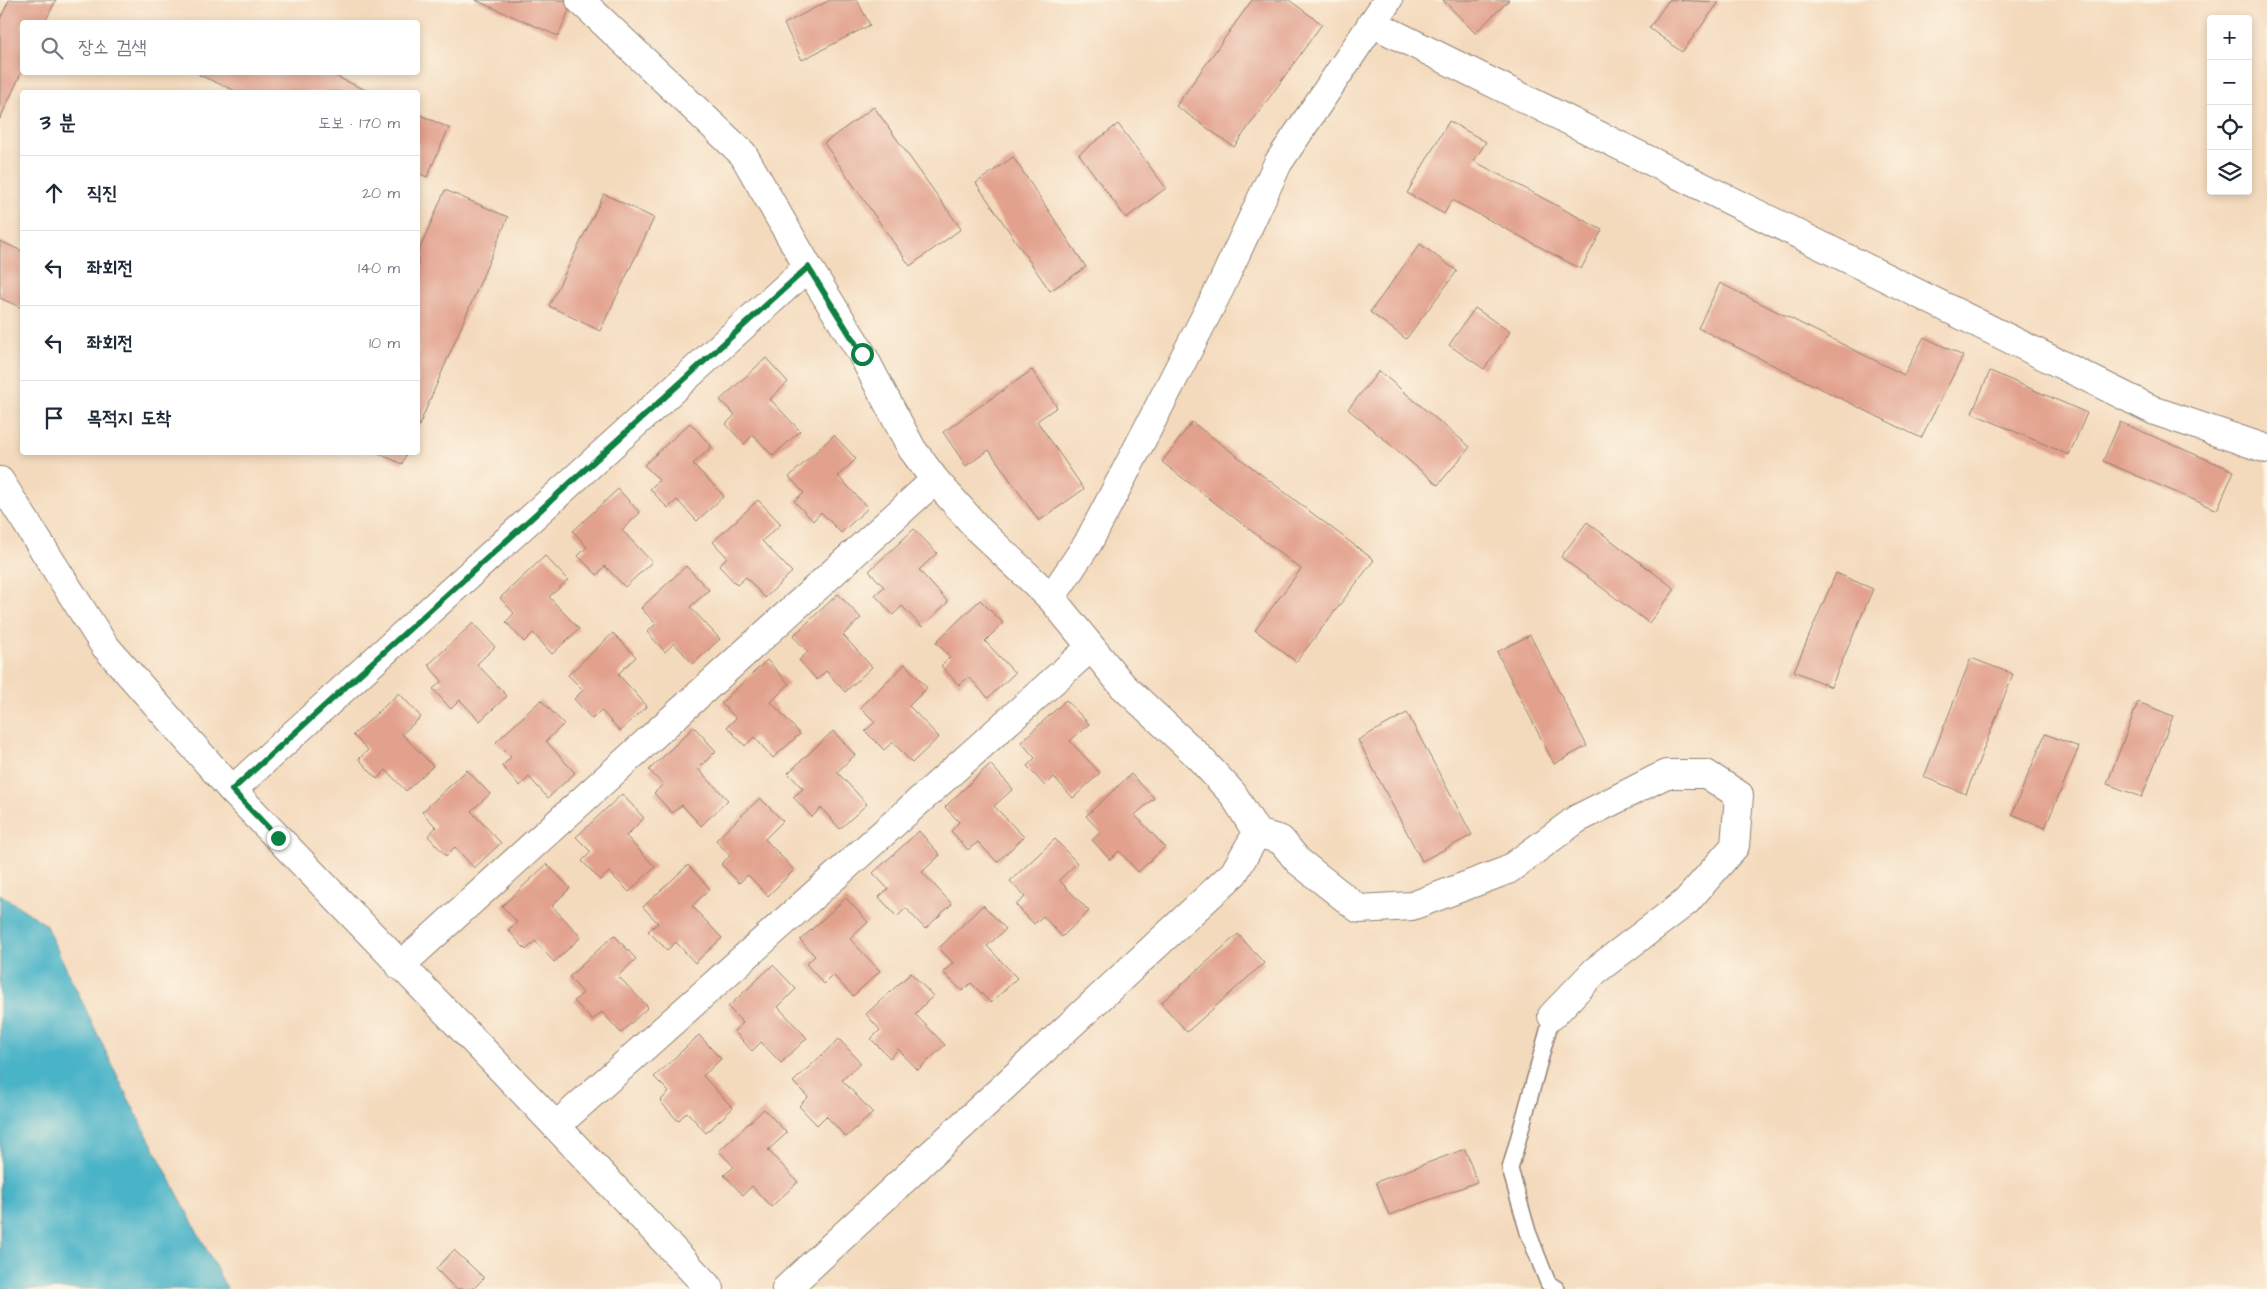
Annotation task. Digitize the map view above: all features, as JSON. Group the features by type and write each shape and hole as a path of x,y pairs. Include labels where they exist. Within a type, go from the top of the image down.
{"street":[{"path":"580,0 743,154 808,267 862,354 912,449 935,480 980,531 1051,598 1123,686 1196,754 1234,794 1258,833 1281,840 1298,862 1359,909 1412,906 1508,870 1577,819 1666,774 1706,774 1739,795 1735,846 1686,902 1595,971 1552,1016"},
{"path":"1051,598 1088,543 1220,288 1278,164 1388,0"},
{"path":"1372,23 2155,411 2267,449"},
{"path":"232,790 808,267"},
{"path":"400,966 935,480"},
{"path":"0,481 104,645 232,790 556,1126 710,1289"},
{"path":"556,1126 1090,648"},
{"path":"786,1289 1234,873 1258,833"}],"lane":[{"path":"1552,1016 1510,1169 1528,1232 1548,1283 1557,1289"}],"water":[{"path":"0,894 45,924 128,1098 227,1289 0,1289"}],"building":[{"path":"9,0 56,0 46,20 20,20 20,75 0,119 0,20"},
{"path":"475,0 565,0 572,3 558,36"},
{"path":"830,0 857,0 870,25 802,60 784,24"},
{"path":"1252,0 1289,0 1322,24 1234,147 1176,106"},
{"path":"1443,0 1509,0 1475,33"},
{"path":"1669,0 1719,2 1682,52 1649,28"},
{"path":"199,75 333,75 366,90 233,90"},
{"path":"874,107 961,229 910,266 824,143"},
{"path":"420,115 449,128 427,177 420,174"},
{"path":"1449,121 1486,142 1474,161 1602,230 1581,269 1452,200 1444,214 1407,193"},
{"path":"1118,124 1166,188 1126,218 1079,154"},
{"path":"1013,157 1086,267 1050,291 976,183"},
{"path":"445,190 508,217 420,423 420,248"},
{"path":"604,194 654,218 600,331 549,306"},
{"path":"0,241 20,250 20,307 0,298"},
{"path":"1420,244 1457,271 1406,339 1370,312"},
{"path":"1720,283 1904,375 1924,337 1963,356 1921,438 1698,328"},
{"path":"1475,308 1510,332 1484,369 1449,345"},
{"path":"766,358 788,382 770,399 800,431 773,456 753,435 744,444 726,424 735,415 720,400"},
{"path":"1032,370 1057,407 1037,421 1084,489 1039,521 989,450 966,466 943,432"},
{"path":"1379,371 1470,447 1438,485 1348,409"},
{"path":"1990,371 2087,413 2069,455 1972,413"},
{"path":"1192,422 1374,560 1296,662 1255,630 1301,569 1162,462"},
{"path":"2120,422 2234,471 2217,510 2103,461"},
{"path":"690,423 712,447 693,464 724,496 697,521 677,500 668,508 650,489 659,480 644,465"},
{"path":"834,435 856,459 838,476 868,508 841,533 821,512 813,521 794,501 804,493 789,477"},
{"path":"382,455 406,455 402,464"},
{"path":"618,489 640,513 622,530 652,562 625,587 605,566 597,575 578,556 587,547 573,531"},
{"path":"758,500 781,524 762,541 792,572 765,598 746,577 737,585 719,566 727,557 713,542"},
{"path":"1587,522 1675,589 1649,623 1561,557"},
{"path":"914,529 937,553 919,570 948,602 922,627 902,606 893,615 875,595 884,587 869,571"},
{"path":"545,556 568,580 549,597 579,629 552,654 533,633 524,642 506,622 514,613 500,598"},
{"path":"686,566 709,590 690,607 720,639 693,664 674,643 665,652 647,632 656,624 641,608"},
{"path":"1836,573 1873,589 1831,687 1794,671"},
{"path":"838,594 861,618 843,635 872,667 845,692 826,671 817,680 799,660 808,652 793,636"},
{"path":"980,600 1003,623 985,641 1015,673 988,698 969,677 959,685 941,666 950,657 936,642"},
{"path":"473,623 495,647 477,664 507,696 480,721 460,700 451,709 433,689 442,681 428,665"},
{"path":"613,633 636,657 618,674 647,706 620,731 601,710 592,719 574,699 583,690 568,675"},
{"path":"1530,635 1587,746 1554,764 1497,652"},
{"path":"1971,658 2013,674 1966,794 1924,777"},
{"path":"767,660 789,684 771,702 800,734 773,758 754,737 745,746 727,727 736,718 721,703"},
{"path":"905,664 927,688 909,706 939,737 912,763 893,742 884,750 865,731 875,722 860,707"},
{"path":"399,693 421,717 402,734 433,766 406,791 386,770 377,779 359,759 368,750 353,735"},
{"path":"541,700 564,724 546,741 575,773 548,798 529,777 520,786 502,766 511,757 496,742"},
{"path":"1066,700 1089,724 1070,741 1100,773 1073,798 1054,777 1045,786 1027,766 1035,758 1021,742"},
{"path":"2138,702 2173,716 2142,797 2107,784"},
{"path":"1407,713 1472,835 1422,861 1358,740"},
{"path":"694,727 716,751 698,769 728,800 701,826 682,805 672,813 654,793 663,785 649,770"},
{"path":"833,731 855,755 837,772 867,804 840,829 821,808 812,817 793,797 803,789 788,773"},
{"path":"2045,734 2079,747 2045,828 2012,814"},
{"path":"990,764 1013,789 994,806 1024,837 997,862 978,842 968,850 951,831 959,822 945,807"},
{"path":"467,770 490,794 471,811 501,843 474,868 455,847 446,856 428,836 436,827 422,812"},
{"path":"1131,774 1154,798 1135,815 1165,847 1138,872 1119,851 1110,860 1092,840 1101,832 1086,816"},
{"path":"622,794 644,818 626,836 655,867 629,892 609,872 600,880 582,861 591,852 576,837"},
{"path":"760,798 783,821 765,839 794,870 768,896 748,875 739,883 721,864 730,856 716,840"},
{"path":"919,831 940,855 922,872 952,904 925,929 906,908 897,917 879,897 888,889 873,873"},
{"path":"1055,839 1077,863 1059,880 1089,911 1062,937 1043,916 1034,924 1016,905 1025,897 1010,881"},
{"path":"547,864 570,888 552,906 581,937 554,962 535,941 526,950 508,930 517,922 502,906"},
{"path":"688,865 710,889 692,906 722,938 695,963 676,942 667,950 648,931 658,923 643,907"},
{"path":"846,898 868,922 850,939 880,971 853,996 833,975 824,984 806,964 815,956 800,940"},
{"path":"983,905 1006,929 987,946 1017,978 991,1003 971,983 962,991 943,972 953,963 939,948"},
{"path":"1238,934 1264,963 1187,1032 1161,1003"},
{"path":"614,935 636,959 618,976 648,1007 621,1033 602,1012 592,1020 574,1001 583,993 569,977"},
{"path":"773,965 796,989 778,1007 807,1038 781,1063 761,1042 752,1051 734,1031 743,1023 728,1007"},
{"path":"911,973 933,996 915,1014 945,1045 918,1070 898,1049 890,1058 871,1039 880,1030 866,1014"},
{"path":"699,1035 721,1059 703,1076 733,1108 706,1133 687,1112 678,1121 660,1101 669,1092 654,1077"},
{"path":"839,1039 861,1063 842,1080 873,1113 846,1137 826,1116 817,1125 799,1106 808,1097 793,1082"},
{"path":"764,1109 787,1133 768,1150 798,1182 771,1207 752,1186 743,1195 724,1175 734,1167 719,1151"},
{"path":"1465,1149 1477,1182 1389,1215 1376,1182"},
{"path":"454,1250 484,1278 473,1289 456,1289 436,1269"}],"route":[{"path":"278,838 232,790 808,267 862,354"}]}
